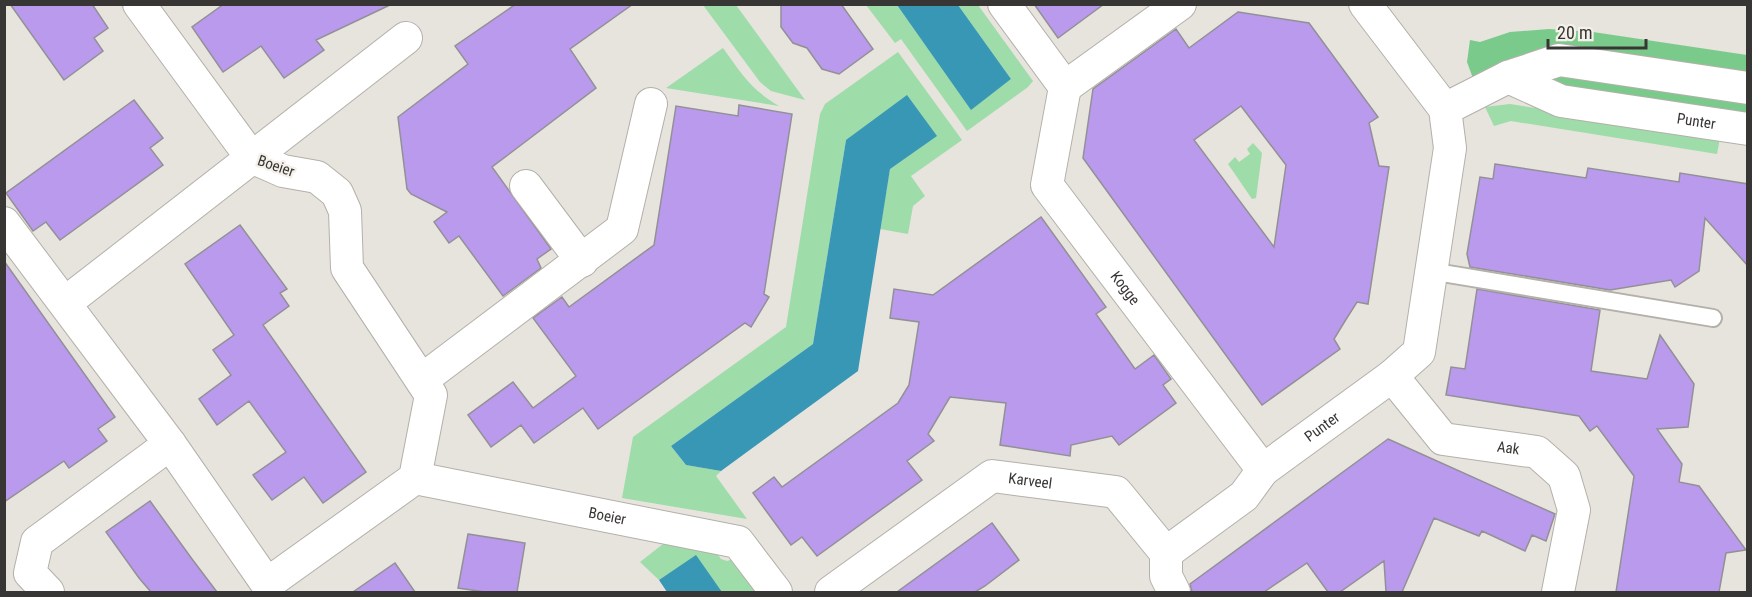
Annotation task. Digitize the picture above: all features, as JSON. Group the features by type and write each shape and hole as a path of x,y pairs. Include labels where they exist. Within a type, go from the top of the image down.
{"street":[{"name":"Boeier","path":"139,4 251,157 283,171 317,177 337,193 345,211 347,268 431,395 415,478 738,542 776,592"},
{"path":"1004,4 1065,87 1180,4"},
{"name":"Punter","path":"1166,553 1244,496 1263,470 1392,376 1419,352 1450,148 1445,109 1365,4"},
{"name":"Boeier","path":"65,303 406,38"},
{"path":"1445,109 1508,77 1559,60 1748,88"},
{"name":"Punter","path":"1508,77 1562,101 1748,129"},
{"name":"Kogge","path":"1065,87 1047,185 1263,470"},
{"path":"423,380 622,229 651,105"},
{"path":"526,186 582,261"},
{"path":"4,223 170,444 271,588 415,478"},
{"name":"Aak","path":"1392,376 1443,439 1537,452 1564,477 1574,510 1558,592"},
{"path":"48,592 30,573 37,542 170,444"},
{"name":"Karveel","path":"831,592 992,476 1116,492 1166,553"},
{"path":"1166,553 1166,576 1174,592"}],"lane":[{"path":"1430,271 1713,318"}],"green space":[{"path":"703,5 736,5 805,100 771,91 760,82"},
{"path":"866,5 897,5 971,109 1011,79 958,5 978,5 1033,81 967,131 901,39 895,43"},
{"path":"1549,29 1593,32 1747,55 1748,76 1573,51 1474,81 1467,62 1470,40 1480,42 1510,32"},
{"path":"723,48 754,87 779,106 666,88"},
{"path":"898,52 962,140 911,176 925,196 913,206 908,234 880,229 890,169 846,140 813,344 671,446 686,465 721,471 716,476 747,519 622,498 633,437 786,327 820,114 825,104"},
{"path":"1549,73 1747,97 1747,121 1552,90"},
{"path":"1510,104 1720,138 1717,154 1511,121 1494,126 1485,107"},
{"path":"1253,143 1262,153 1256,198 1252,199 1228,164 1235,157 1239,162 1250,154 1247,149"},
{"path":"663,544 716,552 721,559 727,561 733,559 757,592 722,592 696,556 659,580 640,562"}],"water":[{"path":"897,5 958,5 1011,79 971,110"},
{"path":"907,95 937,136 890,169 858,371 721,471 686,465 671,446 813,344 846,140"},
{"path":"696,555 722,592 667,592 659,580"}],"building":[{"path":"10,4 92,4 108,28 94,38 103,51 64,80"},
{"path":"224,4 392,4 316,40 324,50 284,78 261,46 223,72 192,27"},
{"path":"516,4 633,4 570,49 596,88 492,167 551,249 537,259 541,268 503,296 459,236 449,243 434,222 447,212 411,194 407,189 398,117 468,64 455,46"},
{"path":"781,4 841,4 873,49 839,74 822,69 807,48 793,43 781,27"},
{"path":"1034,4 1104,4 1058,38"},
{"path":"1238,12 1309,23 1378,117 1369,123 1379,166 1389,167 1368,304 1357,302 1345,321 1334,339 1340,349 1262,405 1083,158 1093,89 1176,29 1189,48","holes":["1241,106 1286,165 1274,247 1194,140"]},
{"path":"134,100 163,138 150,148 163,165 60,240 46,222 33,231 6,193"},
{"path":"739,105 792,114 764,294 769,297 751,327 745,323 598,429 583,408 534,443 521,425 491,447 468,415 513,382 533,408 576,376 533,318 562,297 569,307 654,245 676,106 738,116"},
{"path":"1495,164 1586,178 1588,168 1679,182 1680,173 1748,184 1748,266 1705,218 1699,271 1675,287 1671,280 1610,290 1470,267 1467,254 1480,177 1493,179"},
{"path":"1041,217 1106,307 1096,314 1135,369 1154,355 1171,379 1163,385 1176,403 1119,445 1112,436 1071,445 1070,456 1000,445 1006,403 950,397 928,434 934,441 907,461 922,480 817,556 802,537 791,545 753,493 774,477 782,487 898,403 909,385 919,322 890,318 894,289 933,295"},
{"path":"240,225 287,289 280,293 289,306 263,325 366,472 323,503 304,477 272,500 253,475 286,452 249,401 217,425 199,399 231,375 213,350 234,335 185,264"},
{"path":"4,261 115,417 98,429 107,441 69,468 64,461 4,502"},
{"path":"1477,289 1600,310 1591,371 1647,379 1660,335 1694,384 1688,427 1657,429 1682,464 1679,482 1699,486 1746,550 1726,553 1719,592 1616,592 1634,476 1597,426 1590,431 1579,416 1446,395 1451,367 1465,369"},
{"path":"1388,439 1555,514 1546,541 1532,535 1525,551 1482,531 1479,536 1434,518 1402,592 1386,592 1384,561 1340,592 1328,592 1307,563 1264,592 1192,592 1190,584"},
{"path":"150,501 217,592 151,592 139,578 106,532"},
{"path":"992,523 1019,560 985,586 975,592 897,592"},
{"path":"468,534 525,543 517,592 485,592 458,588"},
{"path":"395,563 415,592 353,592"}]}
